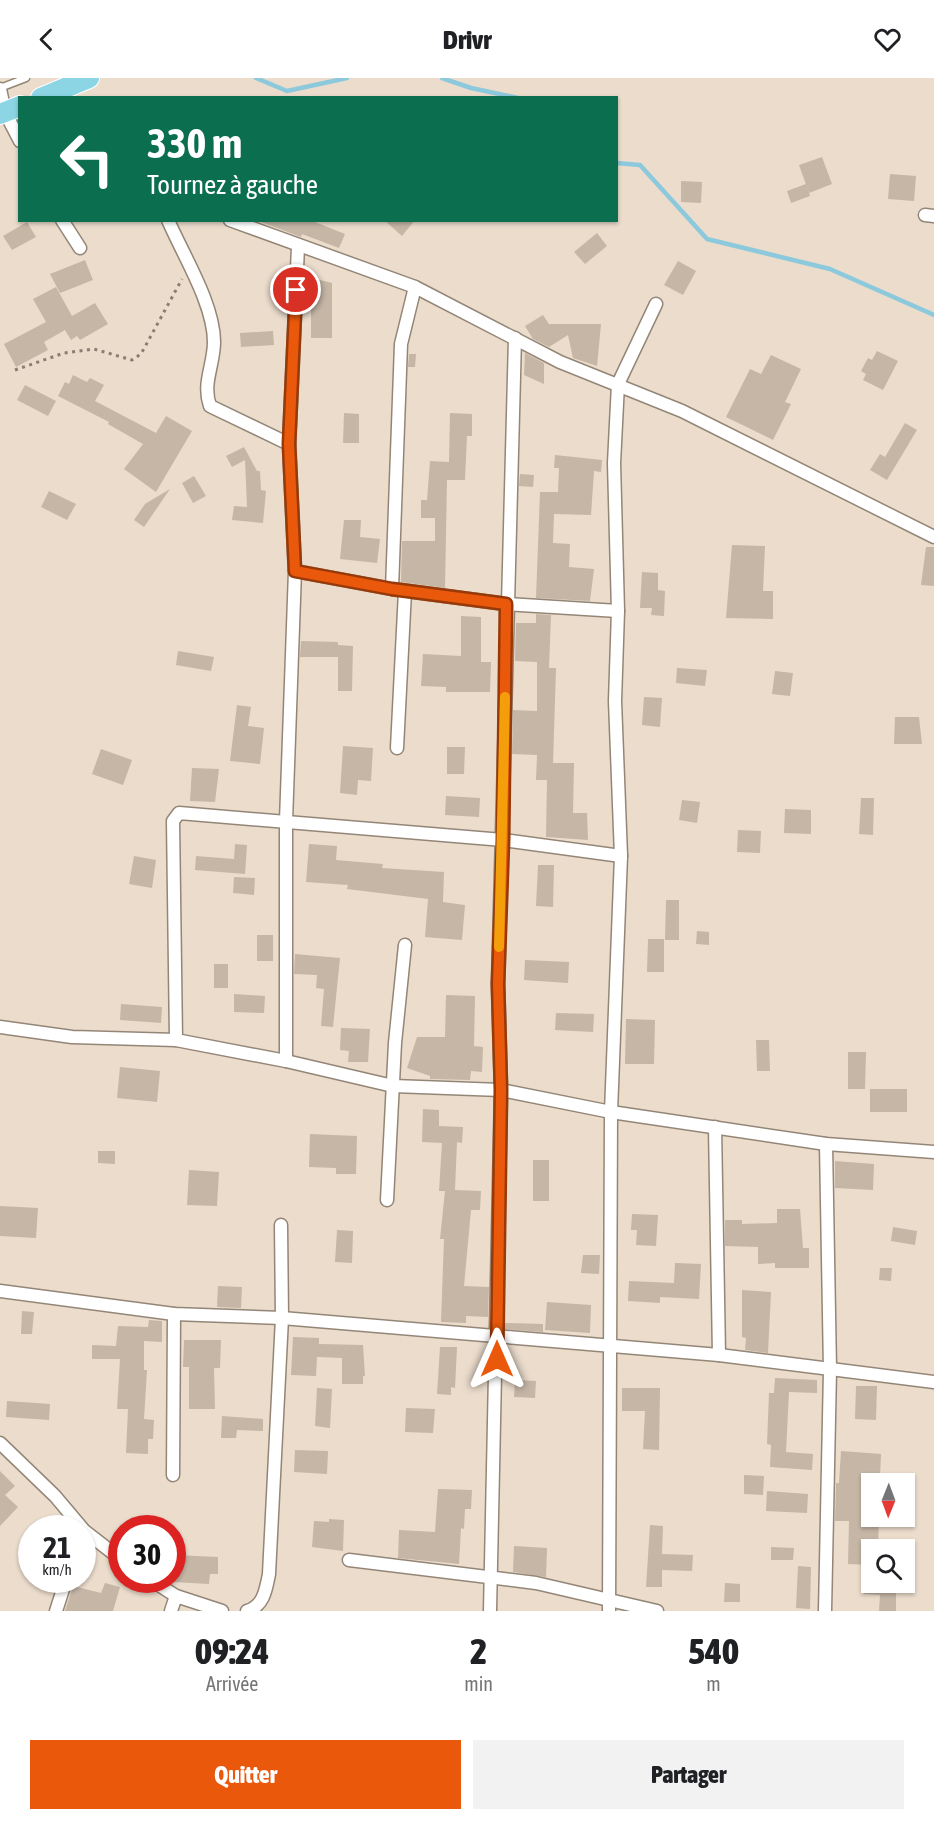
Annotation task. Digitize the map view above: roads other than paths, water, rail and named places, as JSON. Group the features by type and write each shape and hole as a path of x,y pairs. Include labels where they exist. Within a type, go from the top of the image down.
{"main road":[{"path":"48,96 80,87"}],"street":[{"path":"0,88 18,137"},
{"path":"63,222 80,248"},
{"path":"169,222 201,293 212,328 214,344 206,387 210,406 289,444"},
{"path":"235,222 298,247 415,287 560,362 682,411 934,537"},
{"path":"286,1061 286,821 295,571 289,444 298,247"},
{"path":"398,748 400,353 415,287"},
{"path":"609,1606 611,1112 621,856 615,701 618,611 614,463 618,384 656,304"},
{"path":"490,1611 493,1578 501,1090 498,984 503,840 506,604 515,338"},
{"path":"295,571 399,590 506,604 618,611"},
{"path":"176,1040 174,818 179,813 503,840 621,856"},
{"path":"387,1200 393,1086 405,945"},
{"path":"0,1027 72,1037 176,1040 286,1061 393,1086 501,1090 611,1112 826,1144 934,1152"},
{"path":"715,1127 719,1355"},
{"path":"825,1611 830,1370 826,1144"},
{"path":"247,1611 253,1609 264,1596 269,1574 282,1318 281,1225"},
{"path":"0,1291 174,1314 282,1318 719,1355 934,1382"},
{"path":"173,1475 174,1314"},
{"path":"0,1443 55,1496 71,1515"},
{"path":"96,1540 108,1549"},
{"path":"349,1560 536,1582 609,1606 657,1611"},
{"path":"56,1611 62,1593"},
{"path":"171,1593 222,1611"},
{"path":"171,1611 176,1596"}],"lane":[{"path":"0,88 26,78"}],"waterway":[{"path":"256,78 287,91 347,78"},
{"path":"442,78 471,88 509,96"},
{"path":"618,163 640,165 707,239 830,269 934,315"}]}
